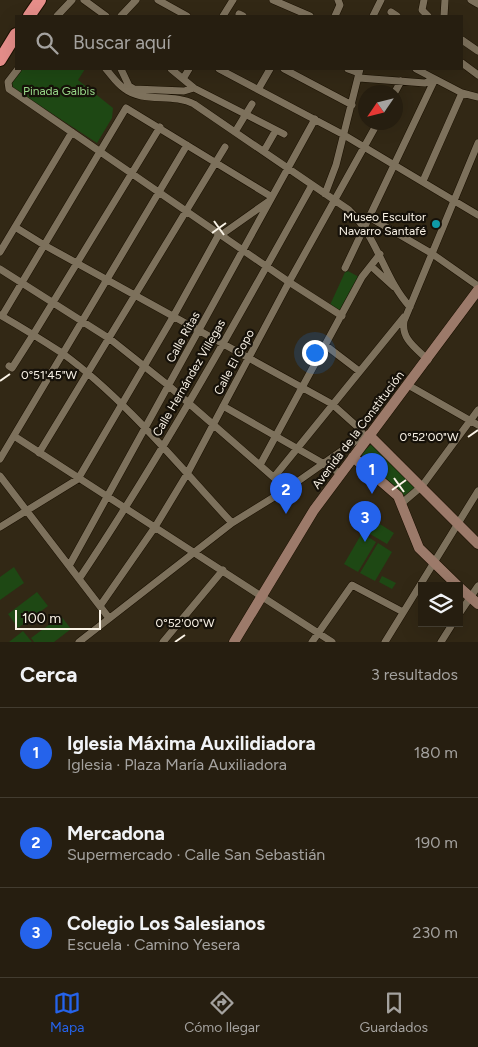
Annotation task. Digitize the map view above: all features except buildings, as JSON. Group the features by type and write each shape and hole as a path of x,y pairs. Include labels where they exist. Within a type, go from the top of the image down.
{"highway":[{"path":"30,15 40,0"},
{"path":"0,60 15,36"}],"street":[{"path":"58,15 72,0"},
{"path":"84,0 105,15"},
{"path":"122,15 136,0"},
{"path":"158,0 185,15"},
{"path":"273,0 308,15"},
{"path":"336,15 340,6 338,0"},
{"path":"374,15 381,0"},
{"path":"424,0 422,10 427,15"},
{"path":"444,15 445,0"},
{"path":"471,0 478,4"},
{"path":"223,15 230,1"},
{"path":"463,41 478,51"},
{"path":"463,64 478,75"},
{"path":"17,70 8,82 9,89 160,192 186,212 342,316"},
{"path":"107,70 125,90 188,100 349,210 363,218 369,217 431,254 478,288"},
{"path":"121,70 129,86 134,91 184,91 194,88"},
{"path":"172,70 194,88 284,134"},
{"path":"184,79 188,70"},
{"path":"221,70 259,88 344,134 454,201 477,211"},
{"path":"259,88 269,70"},
{"path":"286,70 352,105"},
{"path":"418,70 462,93 478,98"},
{"path":"325,194 344,134 359,73 401,81 425,83 435,79"},
{"path":"345,268 435,79"},
{"path":"399,85 401,81"},
{"path":"188,100 194,88"},
{"path":"423,181 462,93"},
{"path":"235,132 252,104"},
{"path":"0,527 78,479 121,406 144,366 173,317 220,234 271,199 160,127 126,108 1,316 62,354 88,375 121,406 145,430 232,523"},
{"name":"Calle Ritas","path":"69,566 315,119"},
{"path":"9,366 12,368 33,335 160,127"},
{"path":"264,151 276,130"},
{"name":"Calle El Copo","path":"100,606 155,527 187,474 289,282 374,130"},
{"path":"0,252 72,132"},
{"path":"274,477 406,315 478,143"},
{"path":"0,459 106,278 187,145"},
{"path":"39,453 225,147"},
{"name":"Calle Hernández Villegas","path":"79,579 126,509 312,185"},
{"path":"349,210 365,227 397,290"},
{"path":"16,227 44,245 332,404 422,486 478,544"},
{"path":"260,465 362,277 372,267 380,254"},
{"path":"372,267 397,290 410,307"},
{"path":"0,269 82,319 110,339 169,386 287,489"},
{"name":"Avenida de la Constitución","path":"234,642 314,510 353,457 366,435 428,360 478,288"},
{"path":"406,315 403,328 405,337 428,360"},
{"path":"326,345 359,371"},
{"path":"408,385 478,425"},
{"path":"223,406 340,474"},
{"path":"402,503 422,486 478,410"},
{"path":"79,642 232,523 287,489 366,435"},
{"path":"14,436 332,642"},
{"path":"353,457 398,496 415,541 455,582"},
{"path":"0,476 109,618"},
{"path":"385,642 433,561 478,491"},
{"path":"163,642 223,570"},
{"path":"312,642 352,585 403,612"},
{"path":"463,611 474,601 478,586"},
{"path":"463,590 474,601"},
{"path":"441,642 450,627"}],"green space":[{"name":"Pinada Galbis","path":"21,70 84,70 78,80 113,108 112,118 97,143 13,88 12,83"},
{"path":"346,270 359,277 341,313 330,305"},
{"path":"372,444 415,487 408,495 401,496 364,462 362,453"},
{"path":"372,519 394,533 387,544 365,531"},
{"path":"362,533 376,542 358,572 344,564"},
{"path":"378,543 392,552 375,581 360,573"},
{"path":"14,567 24,583 0,600 0,577"},
{"path":"382,576 396,583 392,589 379,582"},
{"path":"37,592 48,606 18,628 8,614"},
{"path":"61,616 71,629 54,642 34,642 31,638"},
{"path":"23,631 32,642 9,642"}],"place":[{"name":"Museo Escultor Navarro Santafé","path":"436,224"},
{"name":"Iglesia Máxima Auxilidiadora","path":"372,494"},
{"name":"Mercadona","path":"286,514"},
{"name":"Colegio Los Salesianos","path":"365,542"}]}
